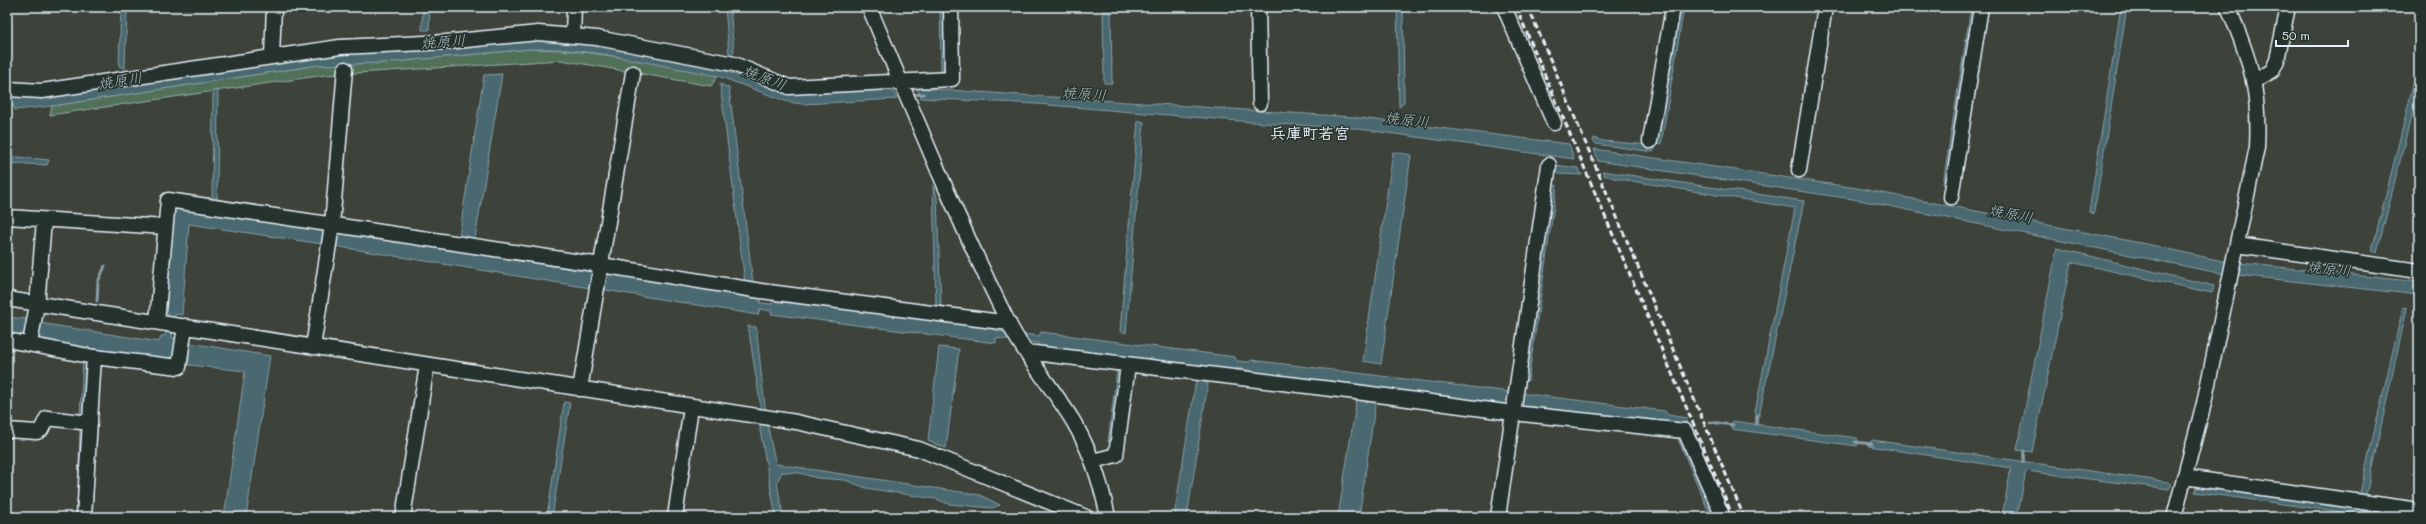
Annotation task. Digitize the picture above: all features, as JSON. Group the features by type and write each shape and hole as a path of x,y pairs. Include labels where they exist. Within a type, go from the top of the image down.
{"street":[{"path":"272,56 274,7"},
{"path":"573,36 574,7"},
{"path":"869,7 970,241 1011,328 1073,421 1093,461 1108,517"},
{"path":"7,89 42,91 340,47 446,42 538,33 597,38 734,64 789,87 952,79 951,7"},
{"path":"1258,7 1260,103"},
{"path":"1504,7 1554,123"},
{"path":"1650,141 1673,7"},
{"path":"1799,170 1825,7"},
{"path":"1951,197 1981,7"},
{"path":"2174,517 2204,403 2257,147 2258,126 2254,80 2248,54 2228,7"},
{"path":"2254,80 2272,71 2277,60 2288,7"},
{"path":"313,347 332,225 345,69"},
{"path":"580,389 633,73"},
{"path":"1498,517 1549,165"},
{"path":"157,322 168,200 1011,328"},
{"path":"7,217 44,221 165,227"},
{"path":"30,343 36,312 44,221"},
{"path":"2236,250 2419,270"},
{"path":"7,299 36,312 157,322 186,326 763,418 874,438 919,449 1086,517"},
{"path":"7,340 30,343 94,357 179,367 186,326"},
{"path":"1024,348 1128,365 1356,392 1515,404 1684,431 1722,517"},
{"path":"84,517 94,357"},
{"path":"403,517 427,365"},
{"path":"1093,461 1116,455 1128,365"},
{"path":"675,517 691,407"},
{"path":"7,430 37,432 41,430 47,418 90,423"},
{"path":"902,445 994,489 1071,517"},
{"path":"2184,478 2419,510"}],"green space":[{"path":"530,49 601,54 718,76 711,86 561,60 325,75 50,115 52,106 318,65 382,63"}],"water":[{"path":"121,7 127,7 125,69 119,66"},
{"path":"423,7 430,7 429,30 422,30"},
{"path":"725,7 730,7 734,53 729,54"},
{"path":"940,7 945,7 946,71 941,70"},
{"path":"1103,7 1111,7 1112,83 1104,83"},
{"path":"1397,7 1403,7 1404,103 1399,107"},
{"path":"1677,7 1684,7 1661,145 1658,144 1653,152 1596,144 1593,141 1594,138 1602,141 1649,145"},
{"path":"1971,7 1975,7 1947,185 1943,184"},
{"path":"2121,7 2127,7 2094,214 2089,212"},
{"path":"558,39 598,43 714,67 788,93 892,89 897,99 803,104 788,102 718,76 603,54 561,49 530,49 382,63 318,65 52,106 15,110 14,106 7,106 7,95 313,55"},
{"path":"2419,62 2419,85 2377,253 2372,250"},
{"path":"502,74 475,239 459,237 484,75"},
{"path":"720,84 729,88 753,284 745,283"},
{"path":"917,88 1352,117 1569,144 1574,159 1352,128 1276,124 1037,104 921,98"},
{"path":"213,91 218,91 217,200 212,200"},
{"path":"1138,120 1144,122 1126,333 1120,331"},
{"path":"1594,149 1857,188 2151,245 2222,261 2419,282 2419,295 2219,273 1859,200 1598,161"},
{"path":"1393,152 1411,155 1381,364 1363,361"},
{"path":"7,156 49,160 47,165 7,163"},
{"path":"1554,165 1578,168 1582,175 1558,174 1553,171"},
{"path":"1602,171 1804,201 1759,416 1755,412 1795,208 1614,178 1604,175"},
{"path":"933,184 937,197 941,309 936,308"},
{"path":"1557,185 1528,381 1523,378 1551,186"},
{"path":"174,207 323,230 323,234 335,235 335,229 593,271 593,276 606,278 607,274 761,297 760,303 772,304 773,301 997,327 997,331 1039,336 1041,332 1235,357 1237,361 1249,362 1251,360 1665,411 1668,415 1687,418 1687,423 1667,421 1665,426 1250,374 1248,370 1236,368 1233,372 1040,348 1038,343 996,338 996,343 771,314 772,311 760,309 758,315 605,290 605,285 592,282 590,288 334,246 323,239 322,244 189,224 182,315 175,314 172,338 179,339 177,351 189,352 190,343 270,356 246,517 224,517 245,371 189,365 189,356 177,354 174,361 38,341 7,334 7,317 26,319 27,326 40,323 159,342 161,336 165,336 168,313 164,312"},
{"path":"2057,248 2214,286 2212,293 2071,262 2032,452 2017,450"},
{"path":"2403,307 2407,308 2366,495 2360,493"},
{"path":"748,326 756,327 766,413 776,464 980,495 1000,505 992,508 949,504 936,499 866,488 845,480 817,478 800,473 782,472 777,482 783,517 776,517 760,430 760,402"},
{"path":"939,347 959,349 946,448 928,441"},
{"path":"87,359 86,416 80,415 83,360"},
{"path":"1117,370 1122,371 1114,441 1108,442"},
{"path":"1196,380 1208,383 1187,517 1174,517"},
{"path":"1357,397 1376,399 1359,517 1338,517"},
{"path":"564,402 570,403 552,517 547,517"},
{"path":"1732,421 1857,438 1859,442 1857,446 1731,429"},
{"path":"80,427 83,428 81,508 75,508 78,500"},
{"path":"1683,438 1716,517 1711,517 1678,439"},
{"path":"1872,440 2168,482 2171,485 2169,489 2026,471 2017,517 2002,517 2011,468 1868,446"},
{"path":"2197,486 2419,515 2419,517 2363,515 2356,517 2356,514 2195,492"}],"waterway":[{"name":"焼原川","path":"909,95 924,94"},
{"path":"97,301 98,282 105,266"},
{"path":"1756,424 1757,415"},
{"path":"1710,422 1733,425"},
{"path":"1855,442 1872,444"},
{"path":"2023,462 2024,451"}],"railway":[{"path":"1516,7 1733,517"},
{"path":"1528,7 1744,517"}],"district":[{"name":"兵庫町若宮","path":"1310,132"}]}
